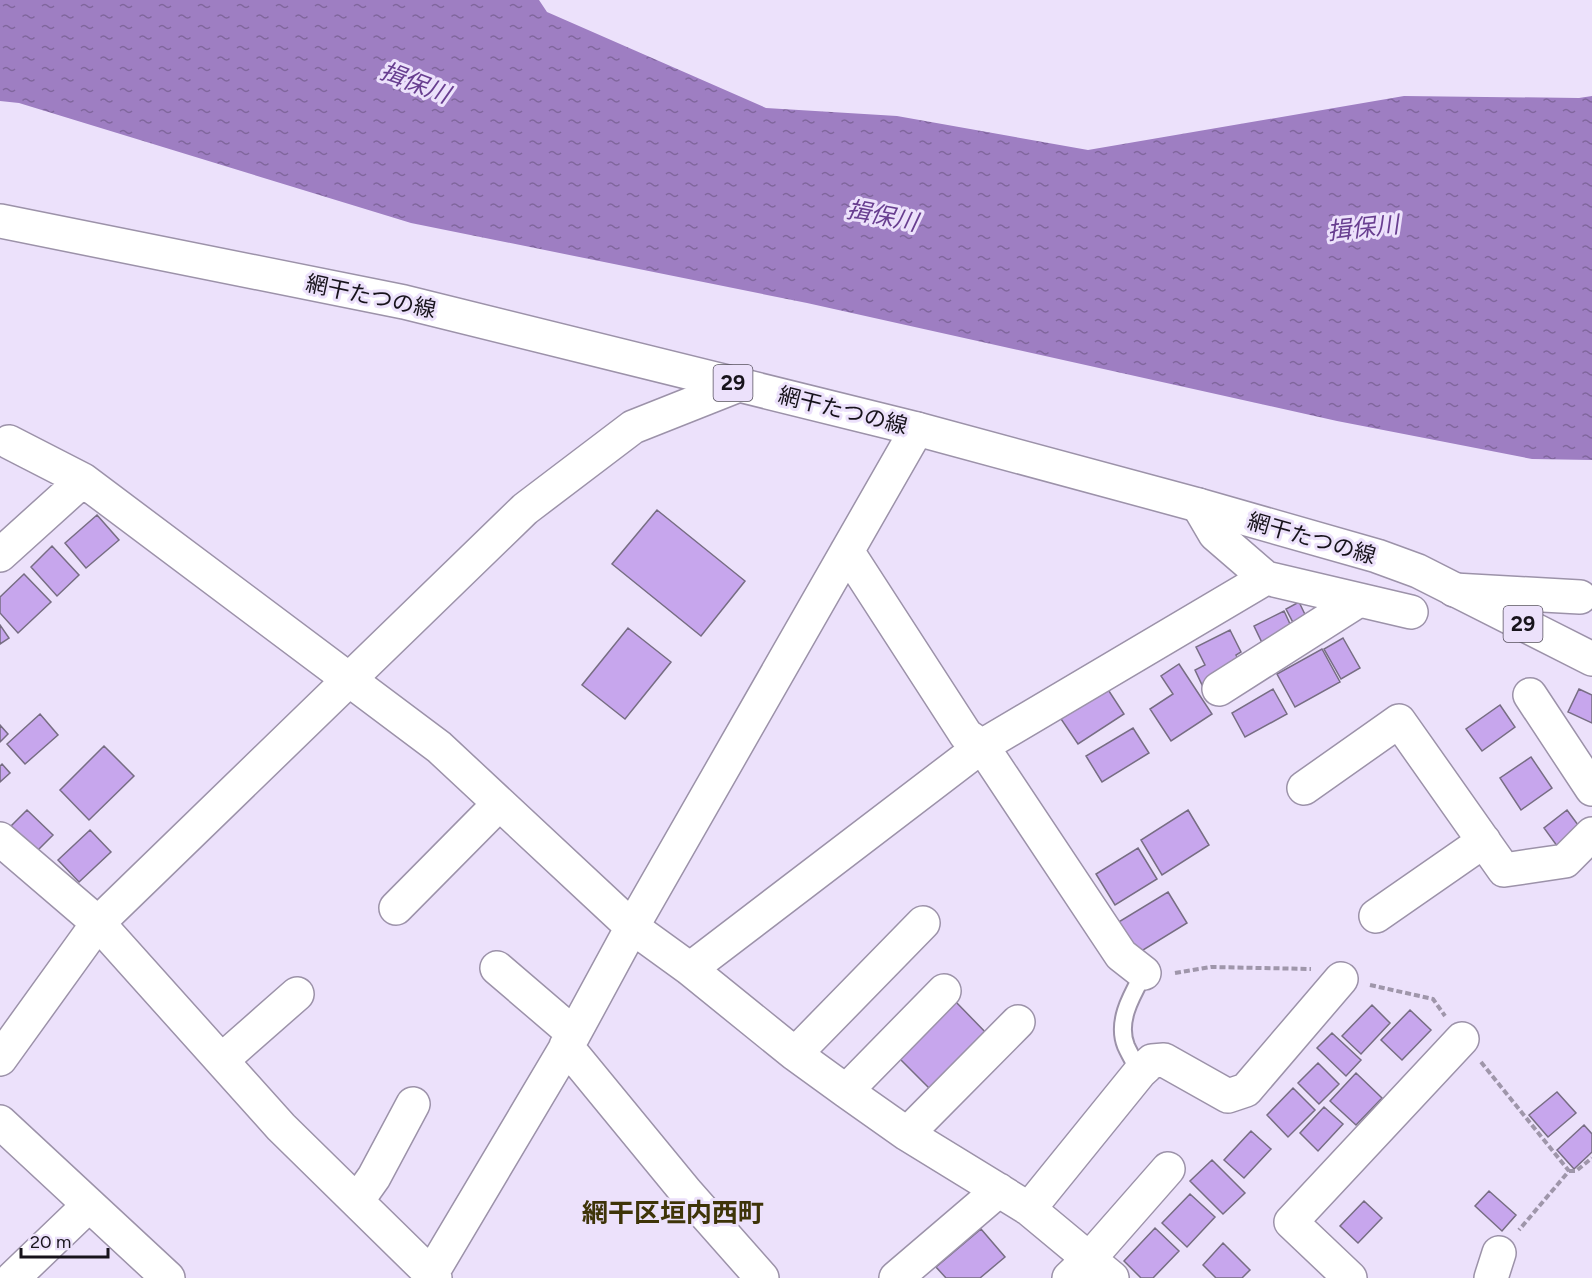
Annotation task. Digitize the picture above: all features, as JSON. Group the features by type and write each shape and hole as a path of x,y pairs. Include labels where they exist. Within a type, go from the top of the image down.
{"street":[{"name":"網干たつの線","path":"0,221 404,302 917,429 1198,505 1377,556 1418,571 1592,659"},
{"path":"0,1059 98,923 525,509 633,427 739,385"},
{"path":"0,839 98,923 281,1126 432,1277 570,1040 632,927 917,429"},
{"path":"9,442 83,480 439,747 632,927 690,969 795,1054 846,1091 908,1134 1029,1209 1090,1272 1168,1169"},
{"path":"0,555 83,480"},
{"path":"1198,505 1215,534 1266,578 1411,612"},
{"path":"847,551 966,735 982,746 1120,955 1144,973"},
{"path":"690,969 982,746 1266,578"},
{"path":"1454,590 1580,597"},
{"path":"1219,689 1359,600"},
{"path":"1530,695 1592,789"},
{"path":"1304,788 1399,721 1504,870 1565,861 1592,834"},
{"path":"396,908 500,804"},
{"path":"1376,916 1484,841"},
{"path":"795,1054 924,923"},
{"path":"498,968 570,1040 686,1192 762,1278"},
{"path":"1029,1209 1140,1072 1152,1061 1164,1060 1228,1096 1246,1090 1341,979"},
{"path":"846,1091 944,991"},
{"path":"222,1060 297,994"},
{"path":"908,1134 1018,1022"},
{"path":"1350,1278 1291,1222 1462,1039"},
{"path":"357,1201 374,1177 413,1104"},
{"path":"0,1122 168,1278"},
{"path":"896,1278 999,1190"},
{"path":"13,1278 89,1205"}],"lane":[{"path":"1140,1072 1125,1044 1122,1021 1144,973"}],"path":[{"path":"1144,973 1173,974 1211,967 1306,967 1341,979 1433,999 1462,1039 1569,1171 1576,1172 1592,1158"},
{"path":"1495,1266 1569,1171"}],"water":[{"name":"揖保川","path":"0,0 539,0 547,12 766,108 897,116 1088,150 1404,96 1579,98 1592,96 1592,460 1532,459 1337,421 807,303 411,223 19,103 0,101"}],"building":[{"path":"657,510 745,581 701,636 612,564"},
{"path":"97,515 119,540 86,568 65,543"},
{"path":"52,546 79,575 57,596 31,567"},
{"path":"24,574 51,602 18,633 0,613 0,597"},
{"path":"1299,602 1312,629 1299,634 1286,609"},
{"path":"1284,611 1297,639 1267,653 1254,626"},
{"path":"0,625 9,638 0,644"},
{"path":"628,628 671,662 625,719 582,685"},
{"path":"1230,630 1241,652 1236,655 1242,668 1203,687 1195,670 1205,665 1196,647"},
{"path":"1343,638 1360,668 1341,679 1324,649"},
{"path":"1322,649 1340,682 1295,707 1277,674"},
{"path":"1179,664 1212,714 1171,741 1150,709 1173,694 1161,676"},
{"path":"1105,685 1124,714 1078,744 1059,716"},
{"path":"1273,689 1287,714 1245,737 1232,713"},
{"path":"1579,689 1592,695 1592,723 1568,712"},
{"path":"1500,705 1515,727 1482,751 1466,729"},
{"path":"40,714 58,735 25,764 7,744"},
{"path":"0,725 8,734 0,742"},
{"path":"1133,728 1149,753 1102,782 1086,756"},
{"path":"104,746 134,776 89,820 60,790"},
{"path":"1531,757 1552,788 1521,810 1500,778"},
{"path":"2,764 10,773 0,782 0,766"},
{"path":"27,810 53,835 34,854 8,829"},
{"path":"1188,810 1209,845 1162,875 1141,840"},
{"path":"1567,810 1584,833 1560,850 1544,828"},
{"path":"90,830 111,852 79,882 58,860"},
{"path":"1138,848 1157,879 1115,905 1096,874"},
{"path":"1168,892 1187,923 1135,955 1117,923"},
{"path":"955,1001 991,1038 934,1093 898,1057"},
{"path":"1372,1005 1390,1023 1361,1054 1342,1036"},
{"path":"1410,1010 1431,1030 1402,1060 1381,1040"},
{"path":"1332,1033 1361,1060 1346,1076 1317,1048"},
{"path":"1318,1063 1339,1084 1319,1104 1298,1083"},
{"path":"1356,1073 1382,1098 1356,1125 1330,1101"},
{"path":"1293,1088 1315,1110 1288,1137 1267,1115"},
{"path":"1557,1092 1576,1113 1548,1137 1529,1115"},
{"path":"1324,1107 1343,1124 1318,1151 1300,1133"},
{"path":"1584,1125 1592,1134 1592,1152 1574,1169 1557,1150"},
{"path":"1251,1131 1271,1149 1244,1178 1224,1160"},
{"path":"1212,1160 1245,1193 1223,1214 1190,1181"},
{"path":"1489,1191 1516,1215 1502,1231 1475,1206"},
{"path":"1190,1194 1215,1217 1187,1247 1162,1223"},
{"path":"1364,1201 1382,1218 1358,1243 1340,1226"},
{"path":"1155,1228 1179,1251 1153,1278 1141,1278 1124,1261"},
{"path":"981,1229 1005,1257 980,1278 946,1278 936,1267"},
{"path":"1223,1243 1250,1270 1242,1278 1216,1278 1203,1265"}],"district":[{"name":"網干区垣内西町","path":"673,1213"}]}
